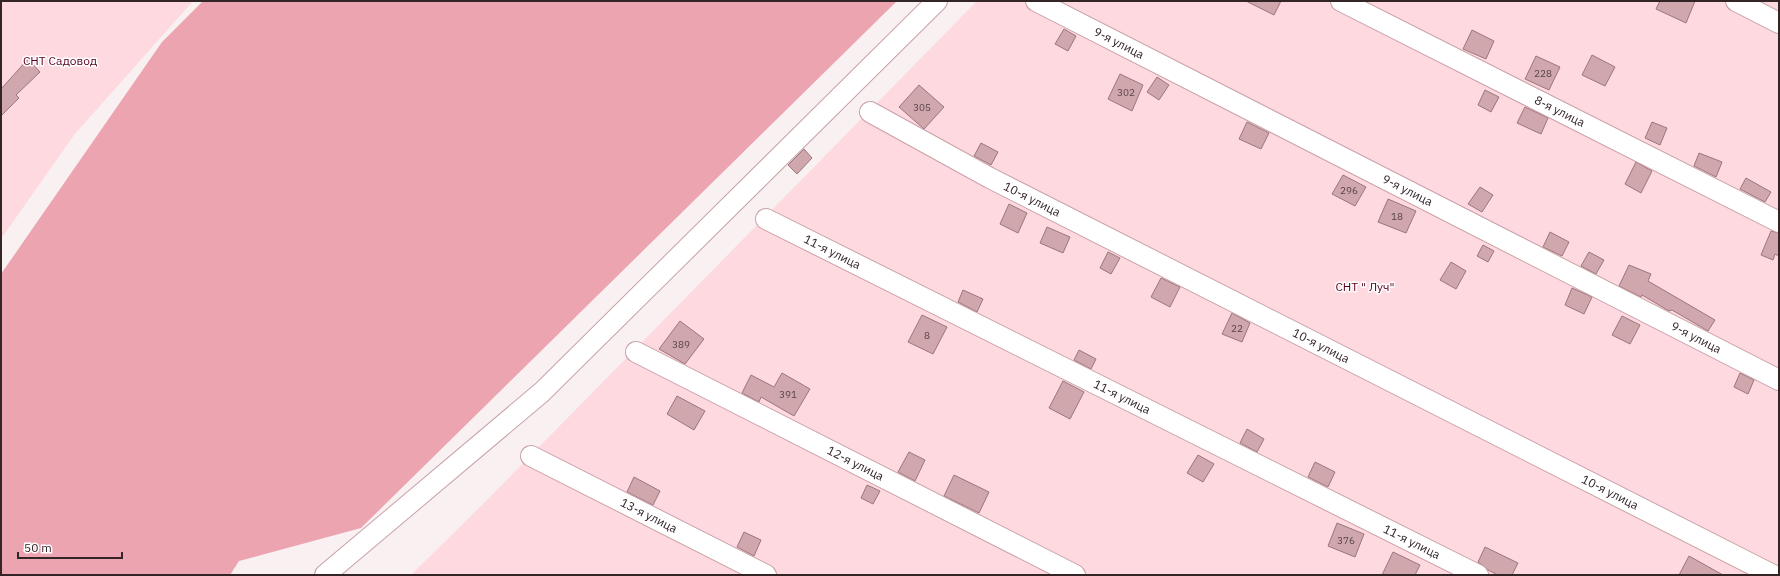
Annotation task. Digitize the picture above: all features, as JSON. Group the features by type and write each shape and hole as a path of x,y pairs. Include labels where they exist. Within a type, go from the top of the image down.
{"street":[{"path":"325,575 542,392 937,1"},
{"name":"9-я улица","path":"1036,1 1779,380"},
{"name":"8-я улица","path":"1341,1 1779,222"},
{"path":"1736,1 1779,23"},
{"name":"10-я улица","path":"870,112 990,178 1773,575"},
{"name":"11-я улица","path":"766,219 1478,575"},
{"name":"12-я улица","path":"636,352 1075,575"},
{"name":"13-я улица","path":"531,456 766,575"}],"green space":[{"name":"СНТ Садовод","path":"1,1 193,1 74,135 1,239"},
{"name":"СНТ \" Луч\"","path":"977,1 1779,1 1779,575 411,575 487,500"}],"shaded area":[{"path":"203,1 897,1 361,528 239,561 230,575 1,575 1,274 162,42"}],"building":[{"path":"1246,1 1281,1 1274,15"},
{"path":"1660,1 1695,1 1686,23 1656,9"},
{"path":"1064,29 1076,36 1068,51 1055,44"},
{"path":"1472,30 1494,41 1486,59 1463,49"},
{"path":"1592,55 1615,67 1605,86 1582,75"},
{"path":"1536,56 1560,67 1549,90 1525,79"},
{"path":"28,59 40,72 16,95 19,98 1,116 1,89"},
{"path":"1120,74 1143,85 1132,111 1108,99"},
{"path":"1157,77 1169,85 1159,100 1147,92"},
{"path":"919,85 944,107 924,129 899,107"},
{"path":"1485,90 1499,97 1491,112 1478,105"},
{"path":"1525,107 1548,118 1541,134 1517,123"},
{"path":"1247,122 1269,133 1261,149 1239,139"},
{"path":"1652,122 1667,128 1660,145 1645,138"},
{"path":"981,143 998,152 991,165 974,156"},
{"path":"804,149 812,158 797,174 788,165"},
{"path":"1699,153 1722,162 1716,177 1694,166"},
{"path":"1636,162 1652,171 1641,193 1625,184"},
{"path":"1343,175 1366,187 1355,206 1332,194"},
{"path":"1746,178 1771,192 1765,202 1740,189"},
{"path":"1480,187 1493,195 1482,212 1468,204"},
{"path":"1388,199 1416,211 1406,233 1378,222"},
{"path":"1009,204 1027,213 1018,233 1000,224"},
{"path":"1047,227 1070,237 1063,253 1040,243"},
{"path":"1771,231 1779,233 1779,256 1775,254 1773,260 1761,255"},
{"path":"1550,232 1569,242 1562,256 1543,247"},
{"path":"1483,245 1494,251 1488,262 1477,256"},
{"path":"1108,252 1120,258 1111,274 1100,268"},
{"path":"1589,252 1604,260 1596,274 1581,266"},
{"path":"1451,262 1466,271 1456,289 1440,280"},
{"path":"1629,265 1651,274 1648,281 1715,320 1708,331 1672,310 1669,311 1642,295 1641,297 1619,286"},
{"path":"1161,278 1180,287 1170,307 1151,297"},
{"path":"1572,288 1592,297 1584,314 1565,305"},
{"path":"963,290 983,299 977,312 958,302"},
{"path":"1232,313 1250,323 1242,342 1222,334"},
{"path":"922,315 947,327 933,354 908,342"},
{"path":"1622,316 1640,325 1630,344 1612,335"},
{"path":"680,321 704,339 685,364 659,349"},
{"path":"1079,350 1096,359 1091,369 1074,360"},
{"path":"782,373 810,389 794,416 761,397 759,402 742,393 751,375 774,387"},
{"path":"1740,373 1754,380 1748,394 1734,387"},
{"path":"1063,381 1084,392 1070,419 1049,408"},
{"path":"677,396 705,411 694,430 667,414"},
{"path":"1247,429 1264,439 1257,452 1240,443"},
{"path":"909,452 925,460 915,481 898,472"},
{"path":"1198,455 1214,464 1203,482 1187,473"},
{"path":"1315,462 1335,472 1328,487 1308,477"},
{"path":"954,475 989,492 979,513 944,496"},
{"path":"634,477 660,491 653,505 627,492"},
{"path":"867,485 880,491 873,504 861,498"},
{"path":"1337,523 1364,534 1355,557 1328,546"},
{"path":"744,532 761,540 754,556 737,547"},
{"path":"1485,547 1518,563 1512,575 1498,575 1488,570 1478,562"},
{"path":"1393,552 1420,565 1415,575 1382,575"},
{"path":"1689,556 1723,575 1679,575"}]}
